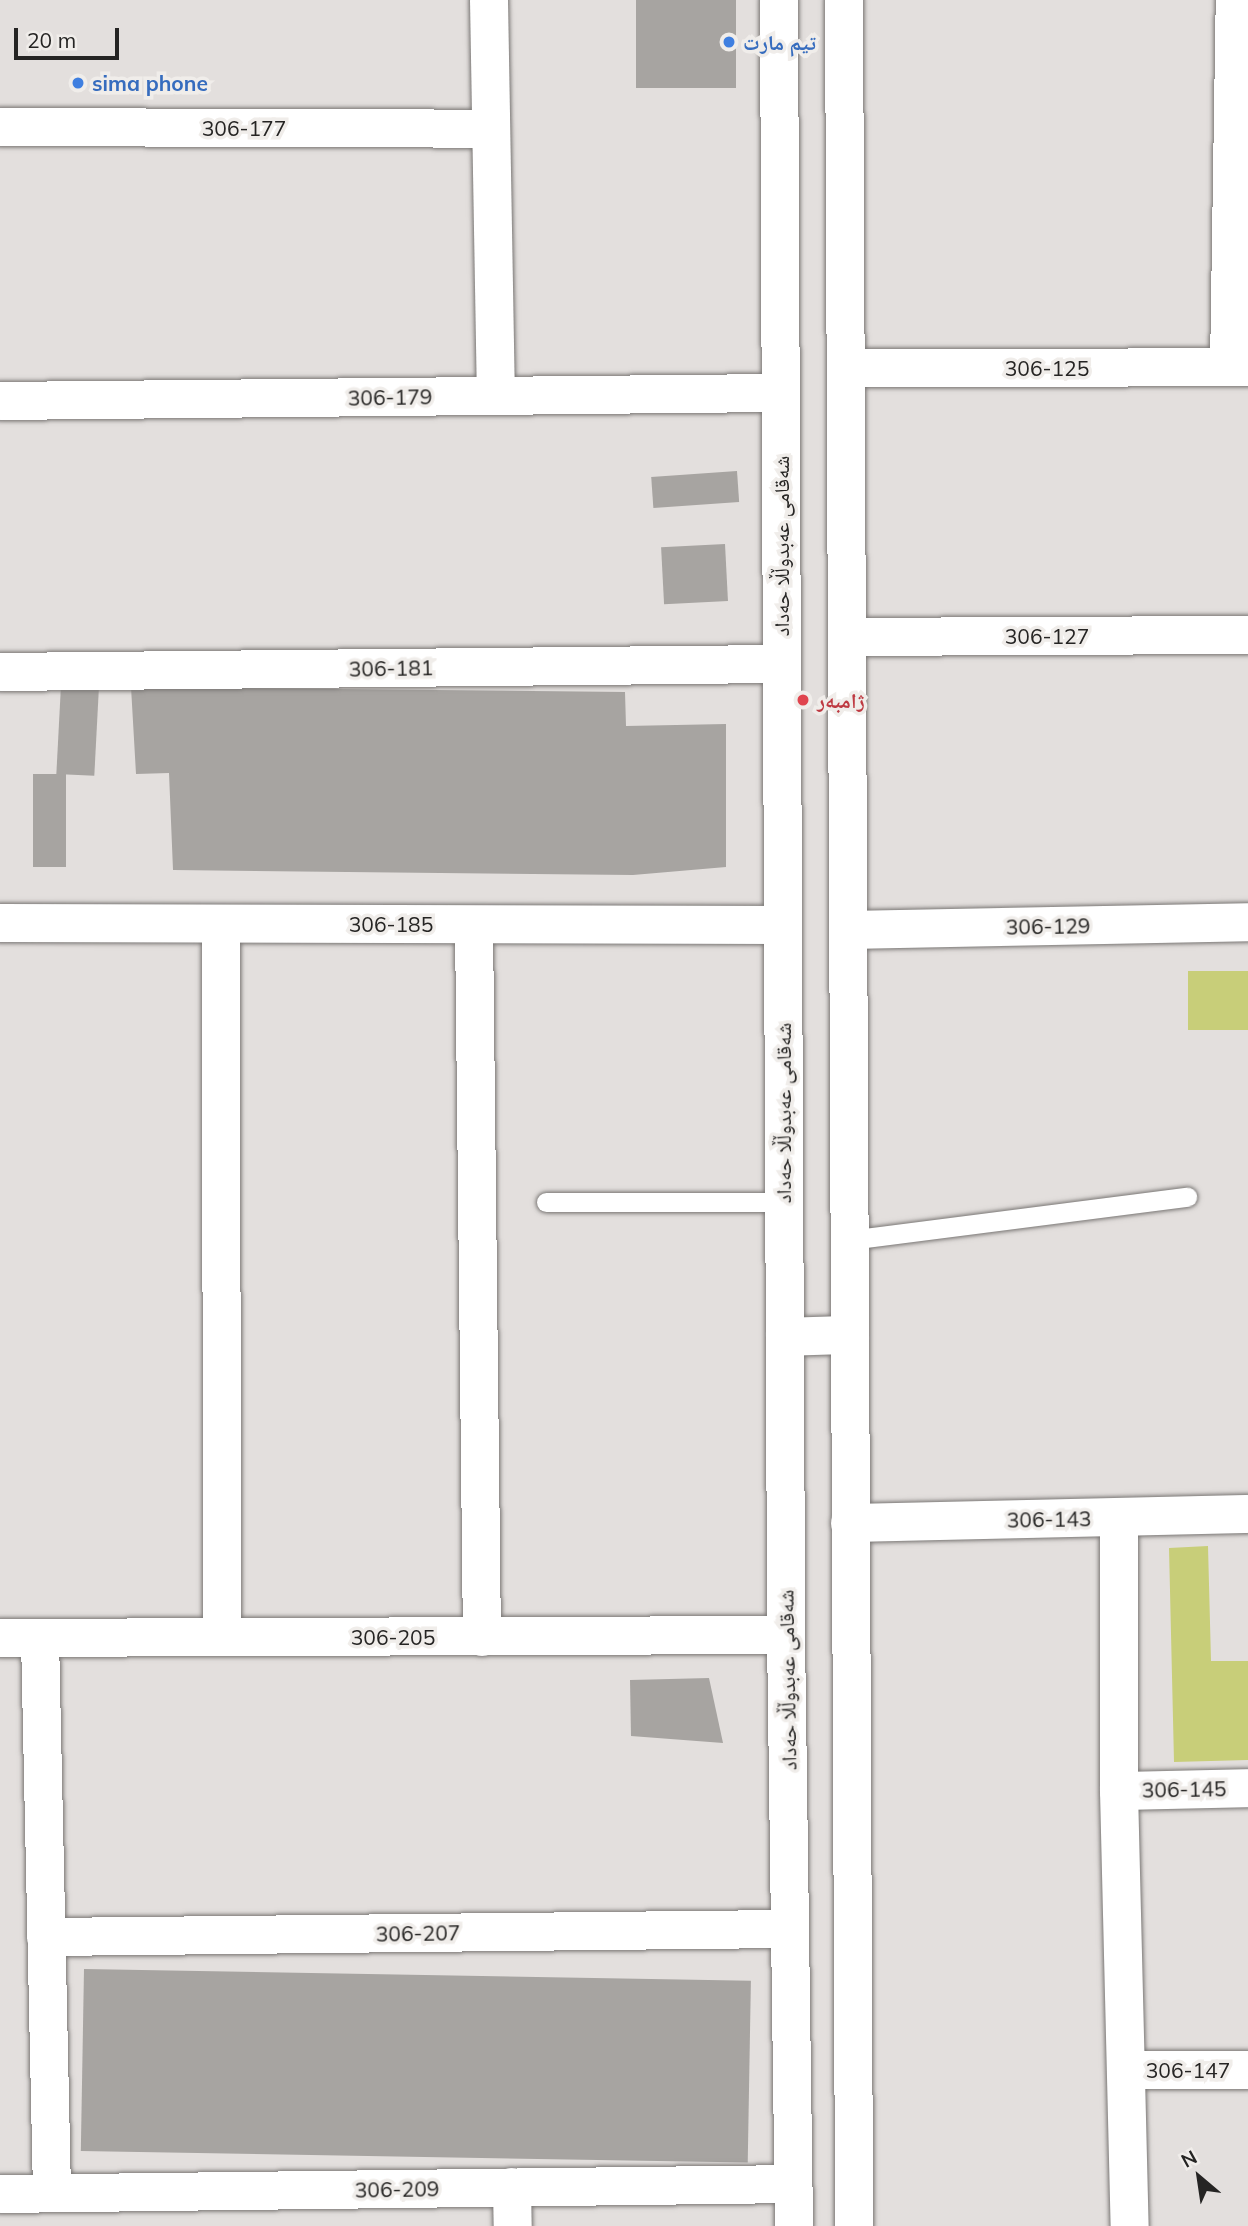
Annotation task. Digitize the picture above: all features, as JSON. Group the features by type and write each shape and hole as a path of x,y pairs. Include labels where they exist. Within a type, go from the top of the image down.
{"street":[{"path":"489,0 489,129 496,396"},
{"name":"شەقامی عەبدوڵڵا حەداد","path":"779,0 786,1635 793,2226"},
{"path":"844,0 854,2226"},
{"path":"1235,0 1238,367"},
{"name":"306-177","path":"0,127 489,129"},
{"name":"306-125","path":"846,368 1238,367"},
{"name":"306-179","path":"0,401 781,393"},
{"name":"306-127","path":"847,637 1248,635"},
{"name":"306-181","path":"0,672 782,664"},
{"name":"306-129","path":"848,930 1248,922"},
{"name":"306-185","path":"0,923 783,925"},
{"path":"221,924 222,1637"},
{"path":"474,925 482,1637"},
{"path":"785,1337 850,1335"},
{"name":"306-143","path":"850,1523 1248,1514"},
{"path":"1119,1518 1119,1791 1130,2226"},
{"name":"306-205","path":"0,1638 786,1635"},
{"path":"40,1638 52,2193"},
{"name":"306-145","path":"1119,1791 1248,1788"},
{"name":"306-207","path":"46,1937 790,1929"},
{"name":"306-147","path":"1128,2070 1248,2070"},
{"name":"306-209","path":"0,2194 793,2183"},
{"path":"512,2187 513,2226"}],"lane":[{"path":"849,1240 1187,1197"},
{"path":"546,1202 784,1202"}],"green space":[{"path":"1188,971 1248,971 1248,1030 1188,1030"},
{"path":"1208,1546 1211,1661 1248,1661 1248,1760 1174,1762 1169,1548"}],"building":[{"path":"636,0 736,0 736,88 636,88"},
{"path":"737,471 739,502 653,508 651,477"},
{"path":"725,544 728,601 664,604 661,547"},
{"path":"61,685 99,687 94,776 56,774"},
{"path":"131,687 625,692 626,726 726,724 726,867 633,875 173,870 169,773 136,774"},
{"path":"33,774 66,774 66,867 33,867"},
{"path":"709,1678 723,1743 631,1736 630,1680"},
{"path":"84,1969 751,1981 748,2163 81,2151"}],"place":[{"name":"تيم مارت","path":"729,42"},
{"name":"sima phone","path":"78,83"},
{"name":"ژامبەر","path":"803,700"}]}
